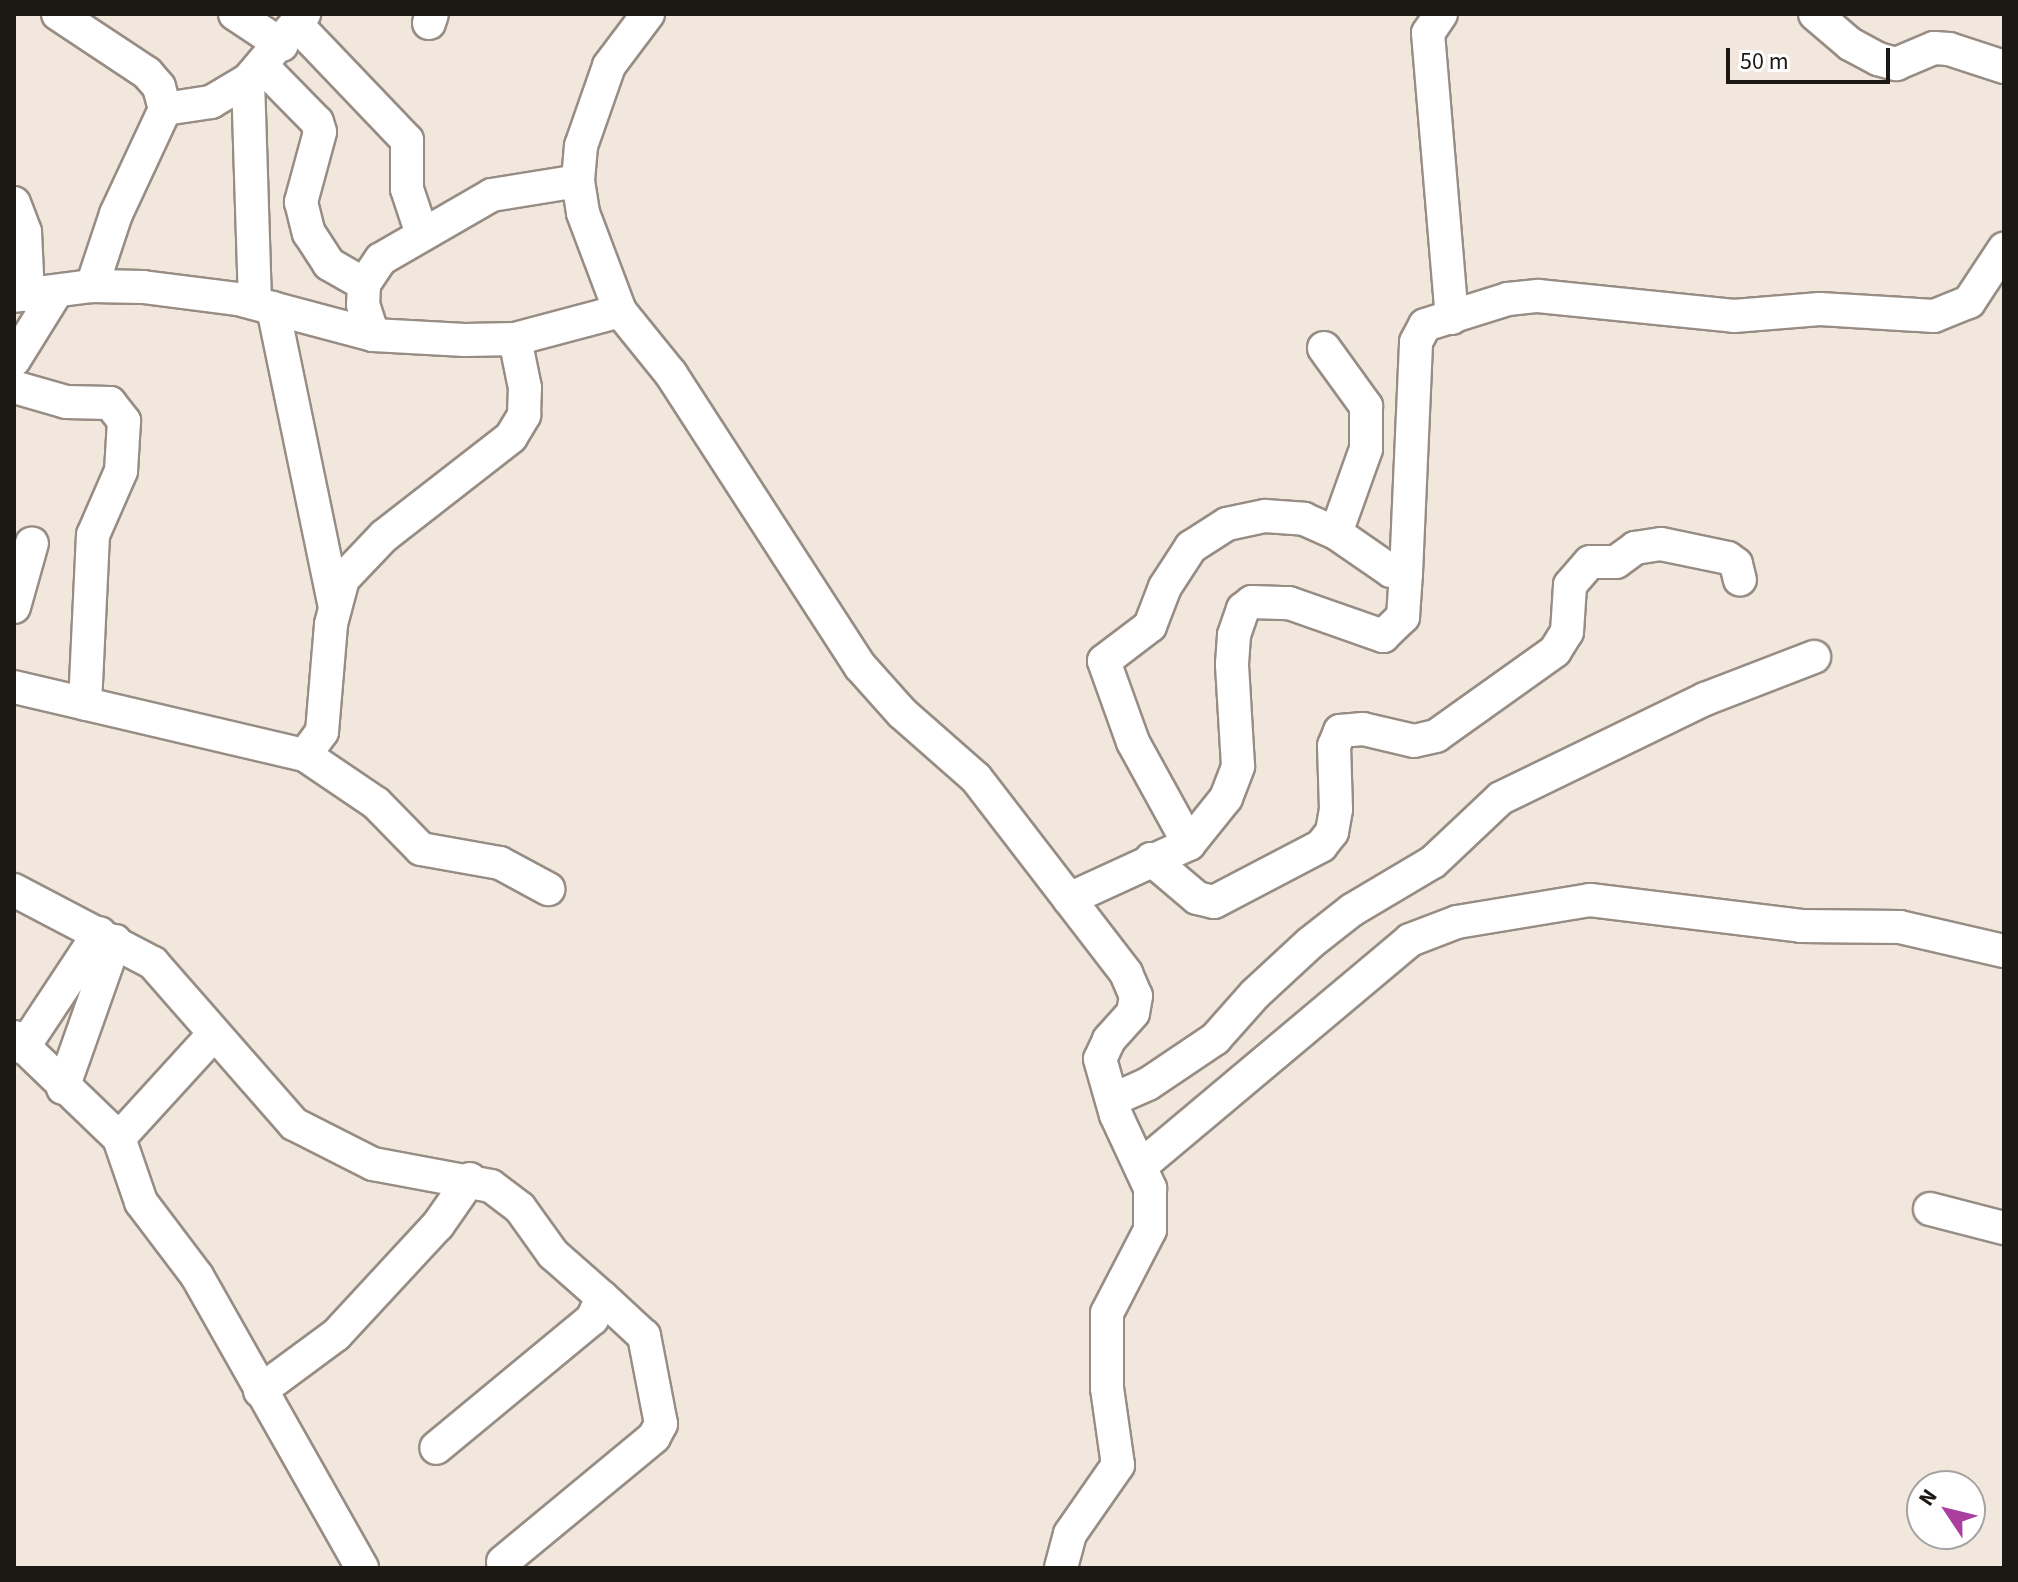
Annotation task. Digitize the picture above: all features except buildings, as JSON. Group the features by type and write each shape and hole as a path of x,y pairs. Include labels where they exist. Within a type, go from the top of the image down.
{"street":[{"path":"235,14 407,140 407,189 422,234"},
{"path":"648,14 609,66 581,146 578,181 583,213 620,311 671,374 860,666 902,713 976,778 1126,973 1136,996 1133,1013 1101,1053 1112,1100 1150,1188 1150,1230 1107,1313 1107,1388 1118,1465 1070,1534 1061,1568"},
{"path":"1441,14 1428,33 1452,318"},
{"path":"1815,14 1850,44 1878,59 1896,64 1934,48 1949,49 2004,67"},
{"path":"75,19 147,73 159,87 165,109 116,214 92,286"},
{"path":"165,109 211,102 278,46"},
{"path":"278,46 320,132 301,202 313,242 329,264 364,284"},
{"path":"278,46 264,305 334,603"},
{"path":"373,335 363,305 364,284 381,259 492,195 578,181"},
{"path":"14,203 25,232 32,295 14,360"},
{"path":"1069,899 1189,844 1226,798 1238,766 1232,664 1234,635 1243,609 1252,602 1289,603 1383,636 1403,617 1416,342 1425,325 1508,299 1538,296 1734,316 1820,309 1934,316 1969,302 2004,249"},
{"path":"32,295 92,286 196,293 264,305 373,335 515,339 620,311"},
{"path":"305,755 322,732 334,603 343,579 362,555 511,437 524,415 525,388 515,339"},
{"path":"1324,348 1366,406 1366,449 1336,533"},
{"path":"14,387 66,402 110,403 124,421 121,471 93,535 85,704"},
{"path":"1189,844 1133,742 1104,661 1150,626 1179,562 1206,534 1265,516 1304,519 1336,533 1391,571 1406,573"},
{"path":"14,607 32,543"},
{"path":"1151,859 1197,898 1214,902 1321,846 1332,832 1334,746 1340,731 1363,729 1414,741 1436,736 1555,651 1567,632 1570,585 1590,562 1616,562 1635,548 1661,544 1728,558 1736,564 1740,580"},
{"path":"1112,1100 1148,1084 1215,1039 1255,994 1310,943 1352,910 1433,862 1501,798 1705,699 1814,657"},
{"path":"14,687 305,755 376,803 421,849 500,863 548,889"},
{"path":"14,890 107,937 171,980 213,1035 294,1124 339,1151 373,1164 470,1179 506,1195 565,1267 644,1336 661,1424 654,1437 503,1562"},
{"path":"1141,1166 1410,940 1457,922 1590,900 1801,926 1900,927 2004,951"},
{"path":"107,937 18,1042 63,1088 104,1119 119,1138 141,1202 197,1276 362,1568"},
{"path":"63,1088 107,937"},
{"path":"119,1138 213,1035"},
{"path":"260,1391 336,1335 438,1225 470,1179"},
{"path":"1930,1209 2004,1228"},
{"path":"436,1448 592,1319 602,1297"}]}
